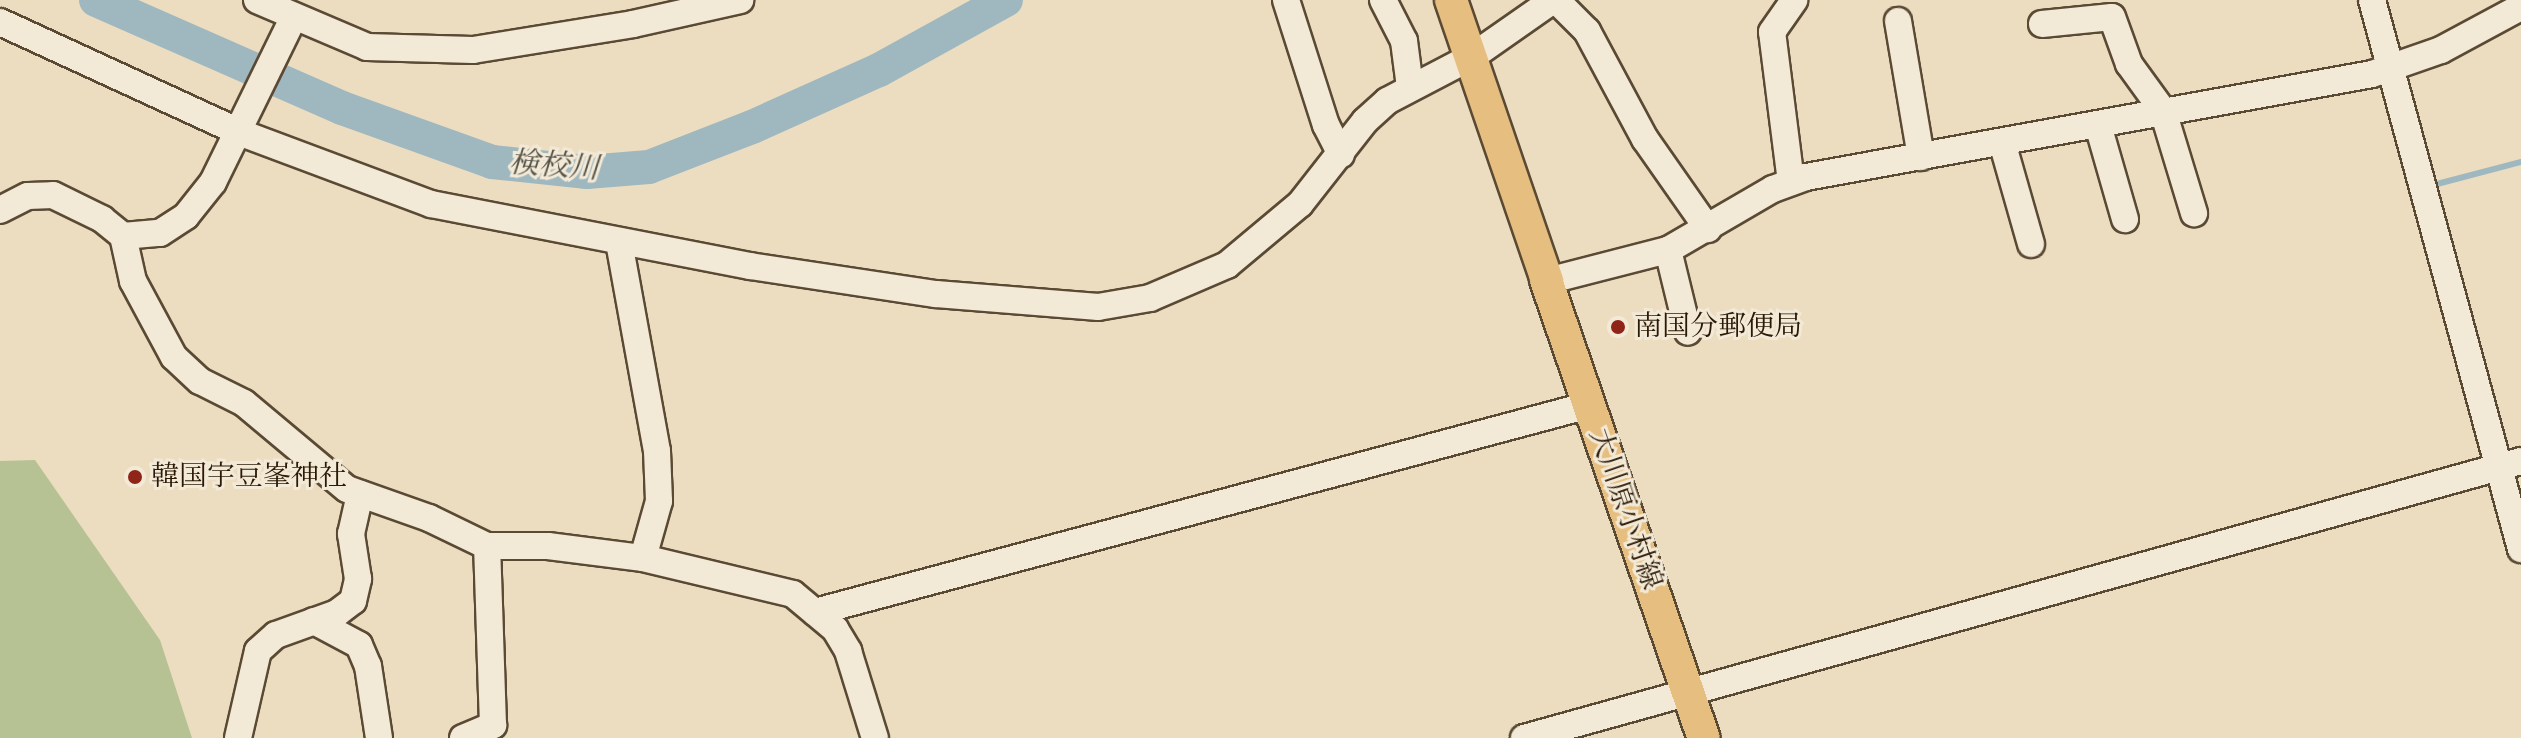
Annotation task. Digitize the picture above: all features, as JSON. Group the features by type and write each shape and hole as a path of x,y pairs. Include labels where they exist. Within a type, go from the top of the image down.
{"main road":[{"name":"大川原小村線","path":"1451,0 1473,56 1546,280 1704,738"}],"street":[{"path":"257,0 291,24 367,47 473,50 740,0"},
{"path":"1286,0 1326,125 1341,154"},
{"path":"1383,0 1404,41 1410,87"},
{"path":"0,22 431,204 619,242 936,294 1098,307 1150,298 1227,265 1300,204 1365,121 1410,87 1473,56 1554,0 1587,31 1645,139 1708,229"},
{"path":"1791,182 1772,32 1794,0"},
{"path":"2372,0 2510,464 2521,549"},
{"path":"1546,280 1668,250 1791,182 2391,67 2441,50 2521,7"},
{"path":"2042,24 2112,17 2129,64 2163,111 2194,213"},
{"path":"1898,21 1921,157"},
{"path":"0,210 28,196 53,195 78,203 123,236 160,233 186,216 244,127 291,24"},
{"path":"2098,125 2125,219"},
{"path":"2002,142 2031,244"},
{"path":"123,236 133,281 174,357 200,381 244,403 347,489 487,546 548,546 643,558 793,594 835,629 848,651 875,738"},
{"path":"619,242 657,451 659,501 643,558"},
{"path":"1668,250 1688,332"},
{"path":"815,612 1589,405"},
{"path":"1524,738 2510,464"},
{"path":"238,738 258,651 276,635 314,621 353,601 358,579 351,534 360,494"},
{"path":"463,738 493,725 487,546"},
{"path":"314,621 359,645 368,666 379,738"}],"green space":[{"path":"35,460 160,640 192,738 0,738 0,461"}],"waterway":[{"name":"検校川","path":"96,0 342,108 492,162 587,172 649,167 752,127 879,70 1006,0"},
{"path":"2437,184 2521,162"}],"place":[{"name":"南国分郵便局","path":"1618,327"},
{"name":"韓国宇豆峯神社","path":"135,477"}]}
